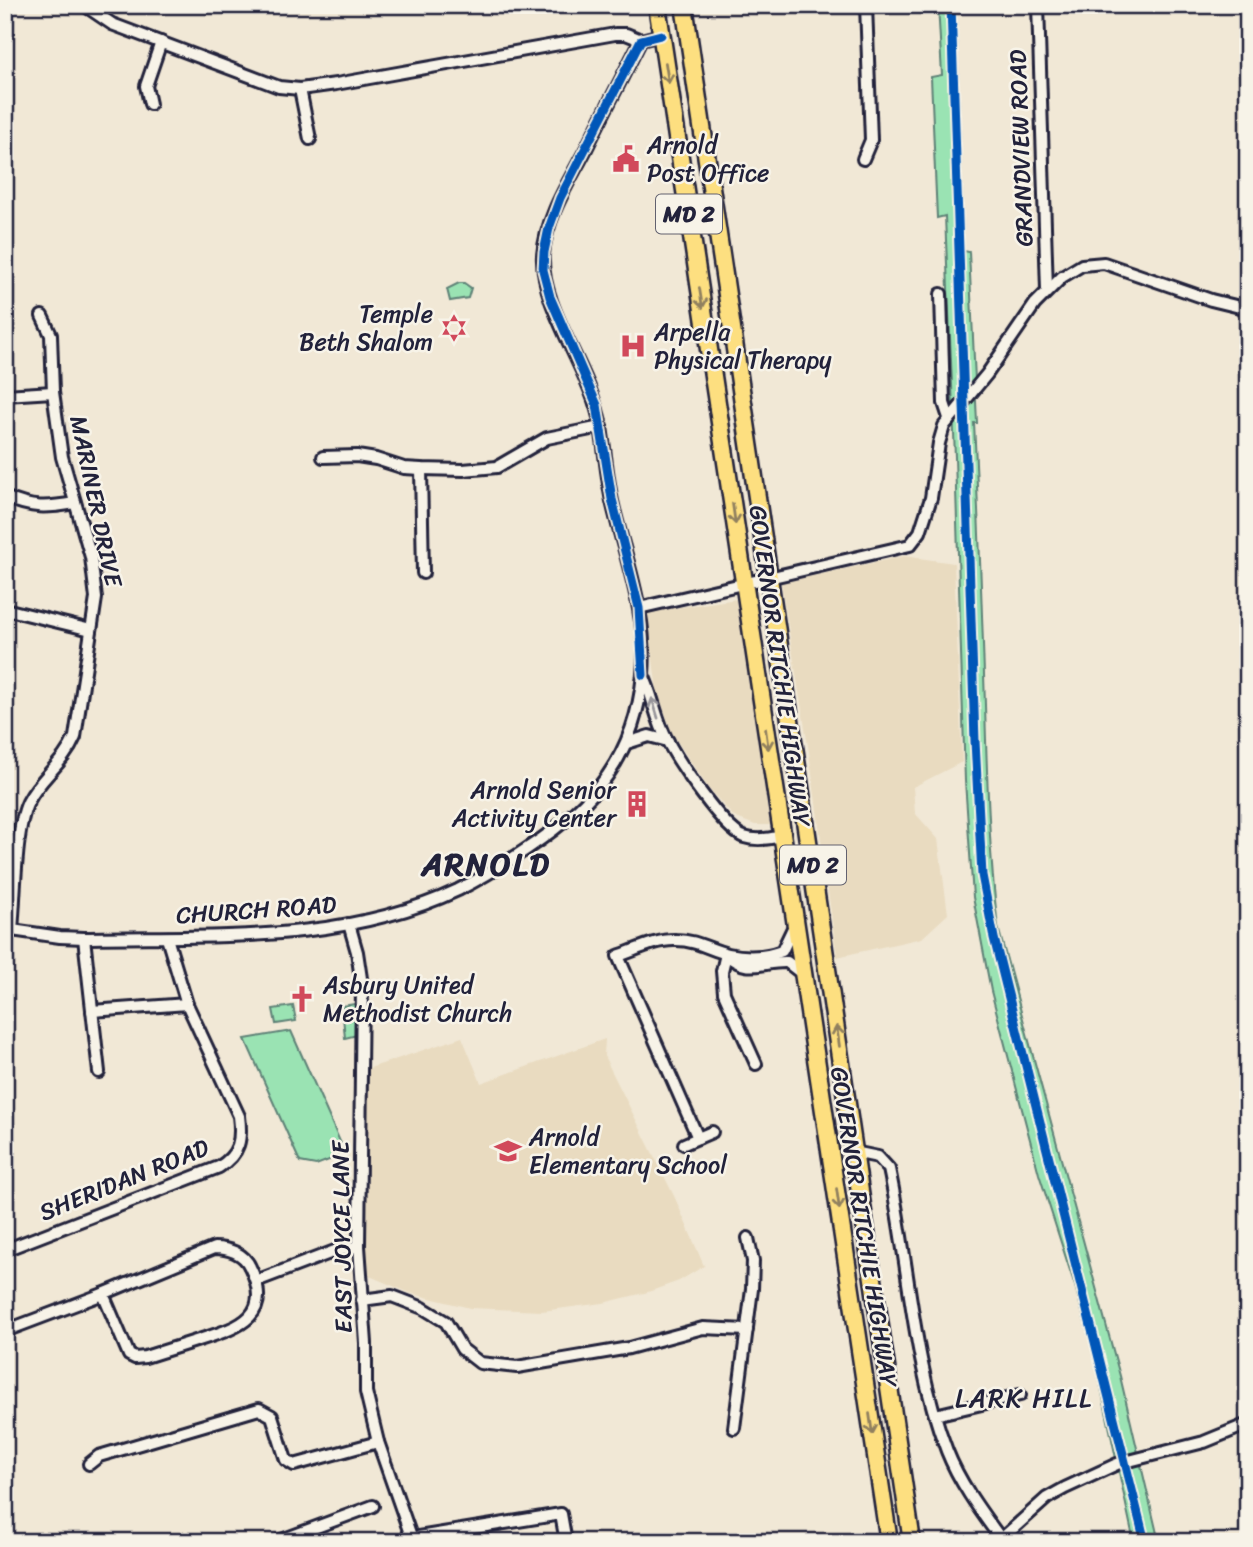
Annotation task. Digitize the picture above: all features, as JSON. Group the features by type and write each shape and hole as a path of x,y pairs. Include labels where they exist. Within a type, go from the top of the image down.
{"highway":[{"name":"GOVERNOR RITCHIE HIGHWAY","path":"657,5 889,1542"},
{"name":"GOVERNOR RITCHIE HIGHWAY","path":"684,5 912,1542"},
{"path":"828,1131 838,1147 845,1152 855,1152"}],"street":[{"path":"84,5 112,24 279,87 300,89 615,34 626,34 641,40 661,35"},
{"path":"863,159 871,140 866,5"},
{"name":"GRANDVIEW ROAD","path":"1038,5 1047,290"},
{"path":"641,40 560,198 549,228 543,270 550,297 597,405 612,499 639,608 643,675 667,741 684,769 733,830 750,838 781,836"},
{"path":"150,104 146,86 161,42"},
{"path":"300,89 310,139"},
{"path":"639,608 906,547 915,540 925,518 934,482 941,434 948,418 981,382 1020,323 1047,290 1082,265 1104,263 1211,300 1248,309"},
{"path":"941,294 944,403 948,418"},
{"name":"MARINER DRIVE","path":"9,930 26,805 36,788 67,754 75,737 96,598 91,557 62,457 53,392 51,335 42,316"},
{"path":"5,395 53,392"},
{"path":"323,457 357,456 404,468 421,469 498,467 547,438 601,427"},
{"path":"421,469 423,573"},
{"path":"5,497 32,507 48,508 75,503"},
{"path":"5,609 91,630"},
{"name":"CHURCH ROAD","path":"9,930 60,937 253,936 349,924 401,912 459,889 561,827 594,795 611,774 626,744 639,703 643,675"},
{"path":"626,744 649,736 667,741"},
{"name":"EAST JOYCE LANE","path":"349,924 362,985 359,1246 366,1343 366,1392 378,1441 413,1540"},
{"path":"726,954 750,957 782,951 794,926"},
{"path":"84,937 99,1072"},
{"name":"SHERIDAN ROAD","path":"5,1250 219,1167 232,1159 239,1147 242,1133 239,1116 187,1004 167,938"},
{"path":"698,1138 618,956 664,941 676,940 708,946 741,965 787,962 801,973"},
{"path":"726,954 722,971 724,993 756,1064"},
{"path":"92,1010 187,1004"},
{"path":"684,1144 712,1132"},
{"path":"855,1152 878,1157 889,1169 918,1336 935,1415 948,1453 968,1492 1000,1541 1047,1499 1076,1483 1117,1464 1204,1441 1248,1424"},
{"path":"734,1428 752,1289 753,1261 748,1238"},
{"path":"256,1281 335,1251 359,1246"},
{"path":"5,1332 214,1248 233,1251 244,1258 259,1291 257,1306 242,1325 139,1358 132,1357 126,1351 103,1294"},
{"path":"362,1300 392,1296 423,1308 446,1322 463,1349 480,1363 517,1367 629,1348 703,1328 747,1330"},
{"path":"935,1415 1020,1395"},
{"path":"89,1464 99,1456 259,1409 272,1416 286,1460 294,1465 378,1441"},
{"path":"276,1542 373,1506"},
{"path":"413,1540 561,1514 566,1542"}],"shaded area":[{"path":"904,556 954,563 962,762 913,787 915,813 938,839 948,914 922,938 837,957 809,752 781,583"},
{"path":"737,599 771,825 755,825 734,817 709,789 673,735 657,691 647,612"},
{"name":"Arnold Elementary School","path":"462,1037 481,1083 605,1039 604,1056 675,1198 704,1266 679,1281 648,1292 603,1303 542,1311 470,1308 410,1293 360,1272 367,1069"}],"green space":[{"path":"938,5 956,5 964,251 969,252 977,423 974,423 989,816 998,927 1120,1376 1159,1542 1134,1542 1096,1365 1075,1286 1039,1174 991,991 973,897 965,781 945,216 937,218 931,77 942,75"},
{"path":"459,283 471,288 468,298 450,301 447,289"},
{"path":"355,1004 357,1035 345,1038 342,1006"},
{"path":"293,1006 296,1021 276,1024 273,1009"},
{"path":"291,1031 342,1146 337,1157 316,1165 300,1162 245,1039"}],"cycle path":[{"path":"951,5 975,741 982,875 994,938 1145,1542"},
{"path":"643,675 639,608 612,499 597,405 550,297 543,270 549,228 560,198 641,40 661,35"}],"place":[{"name":"Arnold Post Office","path":"626,159"},
{"name":"Temple Beth Shalom","path":"454,328"},
{"name":"Arpella Physical Therapy","path":"633,346"},
{"name":"Arnold Senior Activity Center","path":"637,804"},
{"name":"Asbury United Methodist Church","path":"302,999"},
{"name":"Arnold Elementary School","path":"508,1151"}],"district":[{"name":"ARNOLD","path":"486,864"},
{"name":"LARK HILL","path":"1024,1398"}]}
